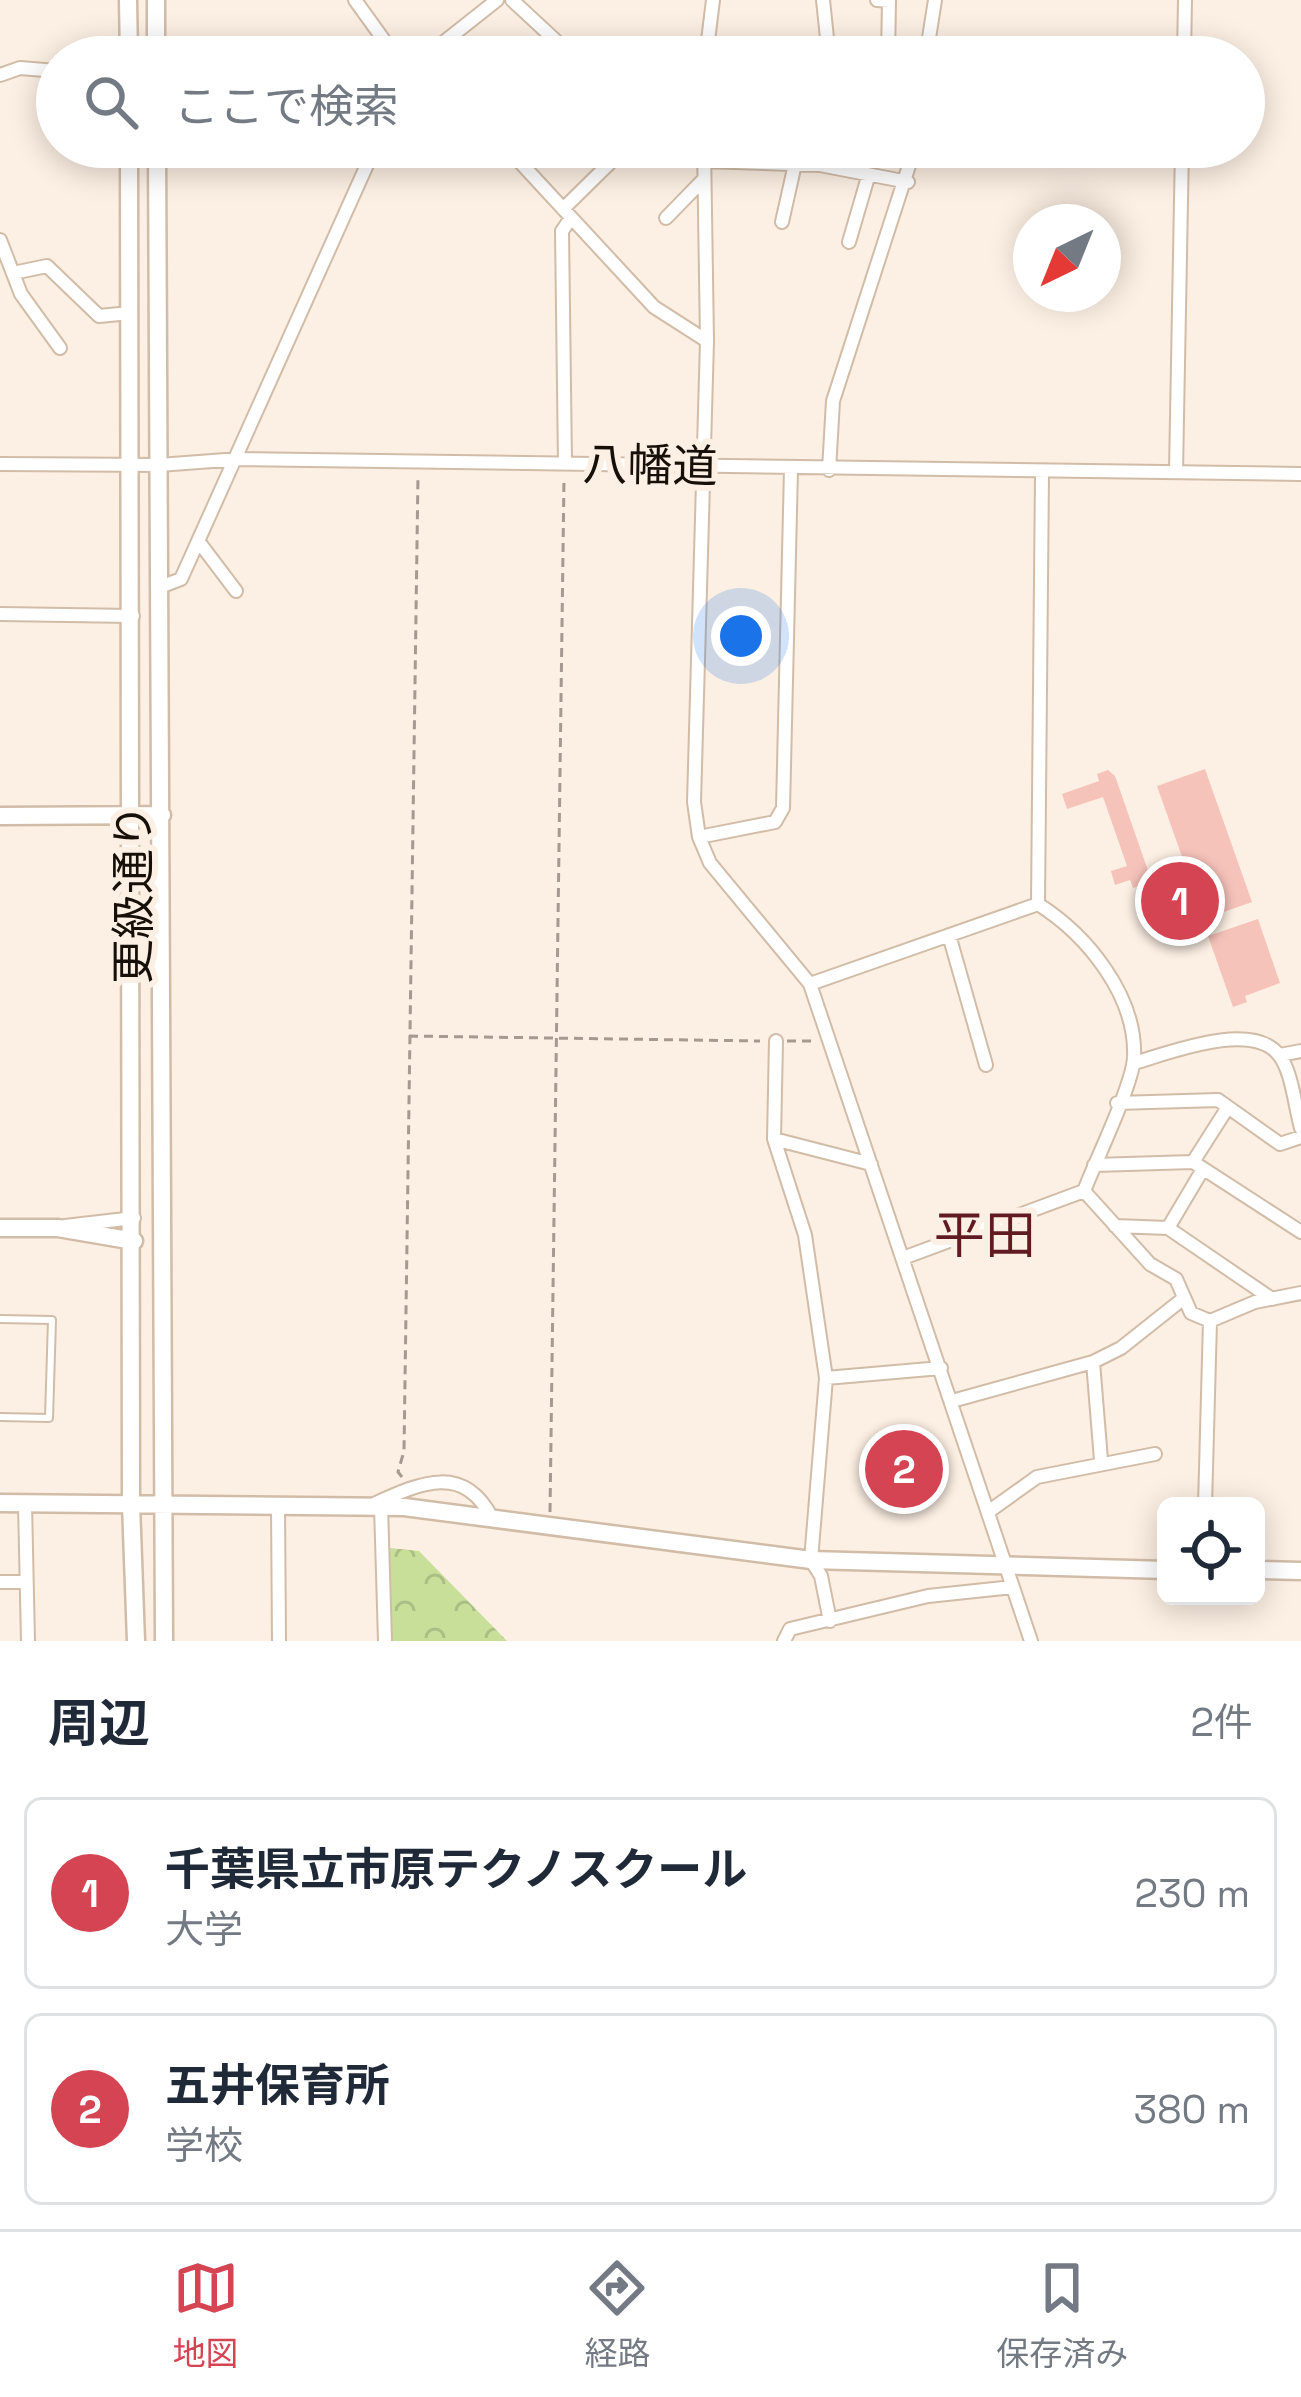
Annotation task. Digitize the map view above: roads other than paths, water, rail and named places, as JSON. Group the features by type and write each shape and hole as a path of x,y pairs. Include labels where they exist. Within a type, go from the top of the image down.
{"street":[{"path":"128,0 129,36"},
{"path":"156,0 156,36"},
{"path":"355,0 381,36"},
{"path":"451,36 496,0"},
{"path":"512,0 551,36"},
{"path":"708,36 712,3 727,0"},
{"path":"824,0 827,36"},
{"path":"878,0 889,2 888,36"},
{"path":"929,36 935,0"},
{"path":"1184,36 1185,0"},
{"path":"0,75 36,69"},
{"name":"更級通り","path":"129,168 131,1504 136,1641"},
{"name":"更級通り","path":"157,168 164,1641"},
{"path":"160,587 181,579 239,459 366,168"},
{"path":"525,168 655,308 707,341"},
{"path":"565,464 562,231 567,213 607,168"},
{"path":"704,168 707,341 694,802 699,837 710,863 810,984 1031,1641"},
{"path":"782,222 794,168"},
{"path":"817,168 908,182"},
{"path":"829,470 833,401 911,168"},
{"path":"1176,472 1182,168"},
{"path":"849,242 868,177"},
{"path":"666,218 704,179"},
{"path":"0,240 13,273 60,348"},
{"path":"13,273 47,266 99,316 130,313"},
{"name":"八幡道","path":"0,464 159,465 239,459 1301,473"},
{"path":"699,837 775,822 783,808 790,469"},
{"path":"1038,904 1042,473"},
{"path":"199,542 236,591"},
{"path":"0,614 133,616"},
{"path":"0,815 161,815"},
{"path":"810,984 1038,904"},
{"path":"903,1258 1084,1191 1134,1063 1132,1027 1110,978 1073,926 1038,904"},
{"path":"949,935 986,1065"},
{"path":"1134,1063 1219,1040 1258,1040 1280,1055 1301,1128"},
{"path":"776,1041 774,1139 805,1235 826,1378 811,1560 821,1576 830,1622"},
{"path":"1280,1055 1301,1051"},
{"path":"1117,1103 1218,1100 1280,1144 1301,1137"},
{"path":"1168,1228 1228,1107"},
{"path":"774,1139 871,1164"},
{"path":"1094,1166 1198,1166 1301,1232"},
{"path":"1084,1191 1150,1264 1176,1280 1191,1313 1210,1321 1301,1293"},
{"path":"0,1228 58,1228 134,1218"},
{"path":"1115,1226 1168,1228 1272,1299"},
{"path":"58,1228 134,1240"},
{"path":"952,1401 1093,1362 1121,1348 1184,1298"},
{"path":"1205,1497 1210,1321"},
{"path":"1093,1362 1101,1460"},
{"path":"826,1378 941,1368"},
{"path":"988,1512 1036,1477 1101,1460 1155,1454"},
{"path":"426,1509 428,1482"},
{"path":"376,1506 410,1487 454,1483 479,1495 491,1518"},
{"path":"410,1487 426,1509"},
{"path":"0,1503 376,1506 811,1560 1010,1578 1157,1570"},
{"path":"26,1504 28,1641"},
{"path":"278,1506 279,1641"},
{"path":"376,1506 385,1641"},
{"path":"1265,1570 1301,1571"},
{"path":"784,1641 790,1629 1010,1578"},
{"path":"0,1582 26,1582"}],"lane":[{"path":"0,1319 52,1320 50,1418 0,1417"}],"place":[{"name":"千葉県立市原テクノスクール","path":"1180,901"},
{"name":"五井保育所","path":"904,1469"}],"district":[{"name":"平田","path":"985,1235"}]}
